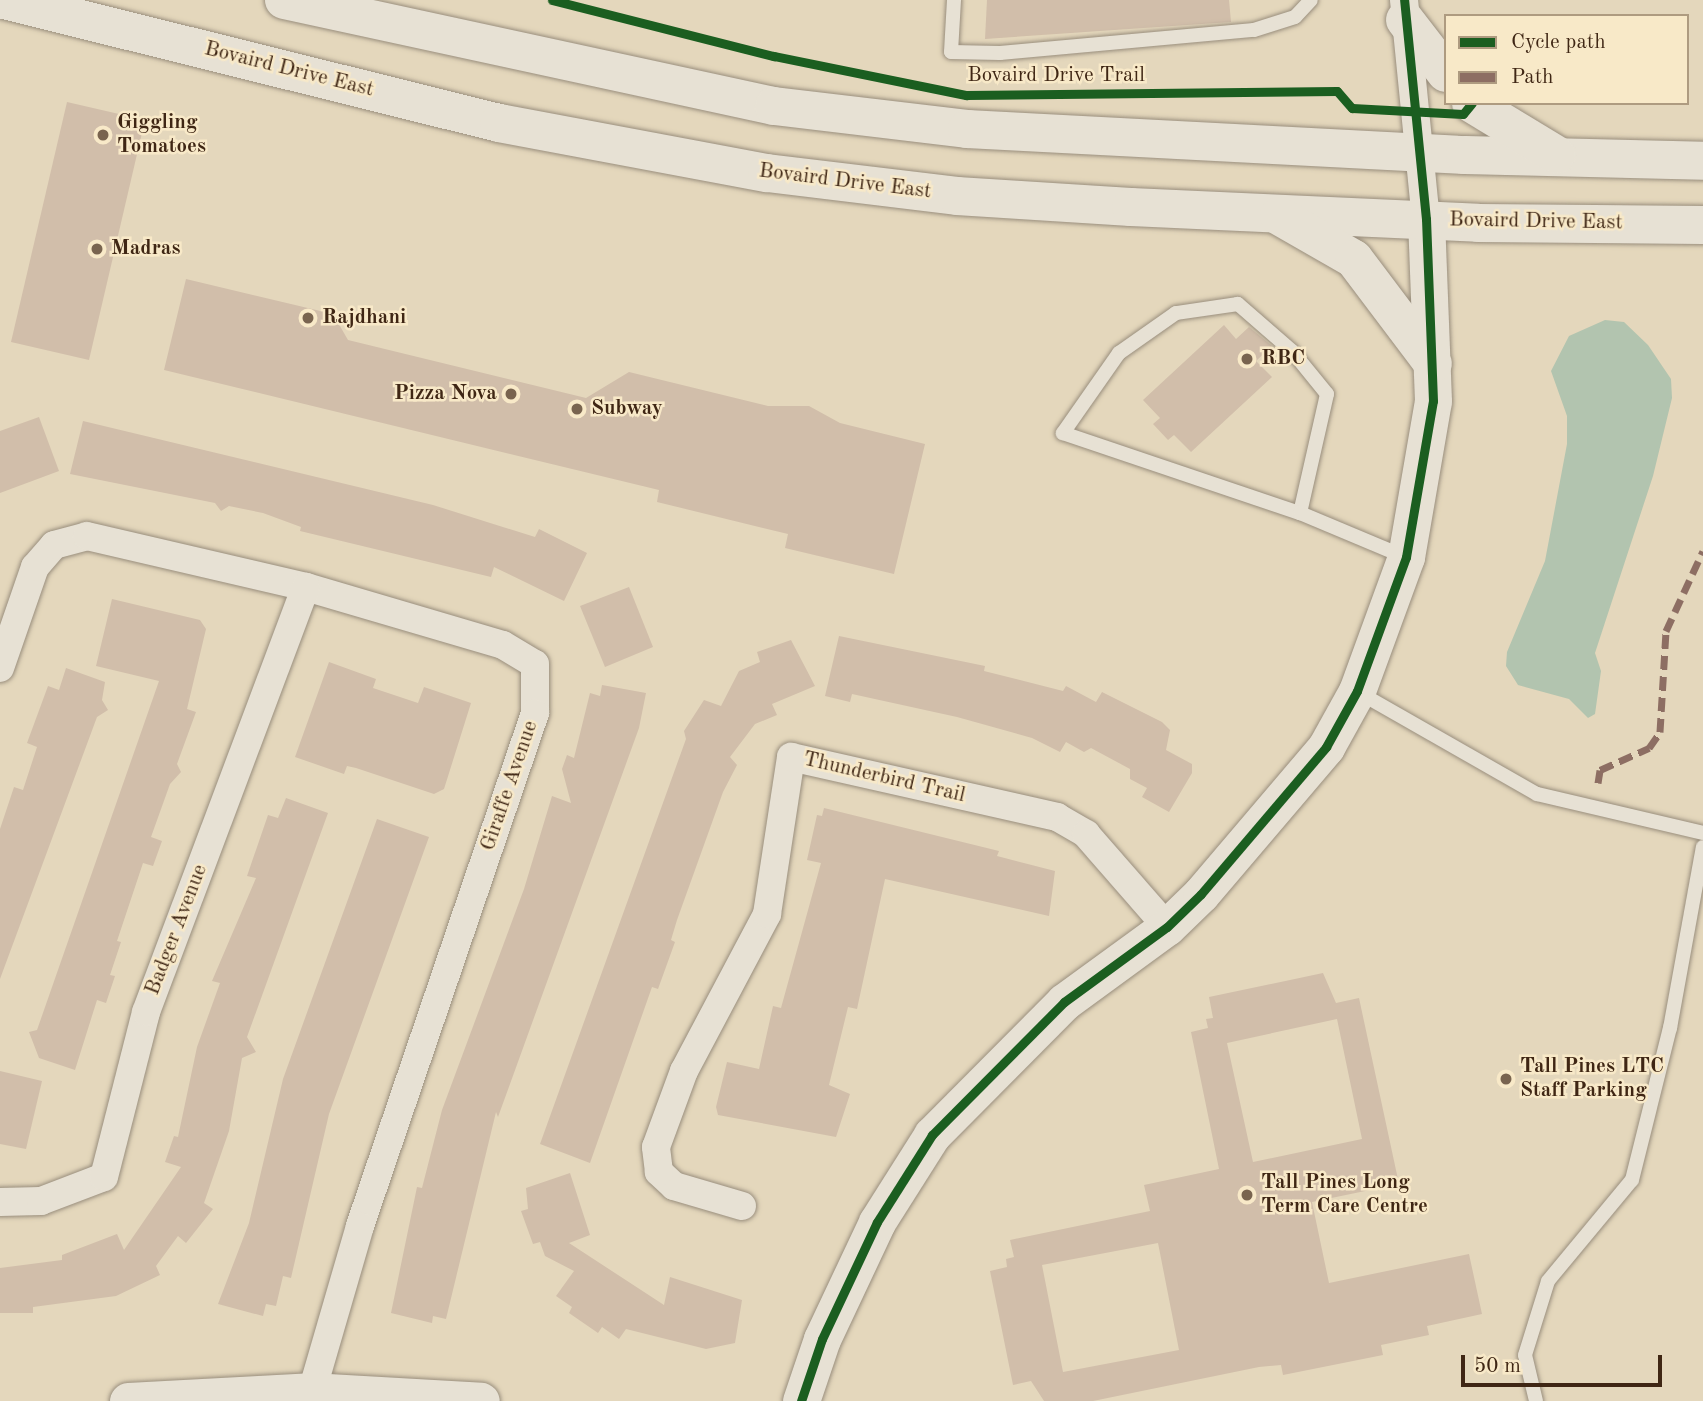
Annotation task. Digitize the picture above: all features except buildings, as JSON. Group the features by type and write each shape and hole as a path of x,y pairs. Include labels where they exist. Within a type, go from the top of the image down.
{"main road":[{"name":"Bovaird Drive East","path":"5,0 499,123 767,173 957,196 1426,219 1703,225"},
{"path":"284,0 774,106 967,129 1418,152 1703,161"},
{"path":"1404,10 1444,71"},
{"path":"1474,105 1559,156"},
{"path":"1275,213 1354,259 1433,363"}],"street":[{"path":"801,1401 822,1339 877,1222 932,1135 1063,1002 1167,927 1278,807 1326,747 1357,691 1406,557 1433,401 1426,219 1404,10"},
{"name":"Giraffe Avenue","path":"0,668 35,567 54,545 87,536 306,587 503,645 535,664 535,713 360,1226 309,1396"},
{"name":"Badger Avenue","path":"0,1202 40,1201 104,1177 146,1012 306,587"},
{"name":"Thunderbird Trail","path":"742,1206 674,1186 659,1172 656,1147 684,1071 767,914 791,758 1057,817 1086,834 1167,927"},
{"path":"128,1401 309,1396 481,1401"}],"lane":[{"path":"954,0 951,52 1000,53 1254,30 1295,17 1311,0"},
{"path":"1300,513 1327,394 1292,351 1238,304 1175,313 1119,353 1063,433 1300,513 1406,557"},
{"path":"1357,691 1537,794 1703,833"},
{"path":"1536,1401 1525,1355 1548,1281 1632,1180 1670,1028 1703,847"}],"shaded area":[{"path":"1605,320 1624,322 1648,345 1671,379 1672,398 1653,476 1595,653 1601,671 1595,714 1588,718 1569,699 1518,685 1506,666 1507,652 1545,561 1567,444 1567,416 1551,371 1569,336"}],"marked path":[{"path":"1598,783 1600,770 1649,748 1660,732 1666,631 1703,551"}],"cycle path":[{"name":"Bovaird Drive Trail","path":"552,0 774,56 966,95 1337,91 1352,108 1463,114 1470,105"},
{"path":"801,1401 822,1339 877,1222 932,1135 1064,1002 1167,927 1201,894 1326,747 1357,691 1406,557 1433,401 1426,219 1404,0"}],"place":[{"name":"Giggling Tomatoes","path":"103,135"},
{"name":"Madras","path":"97,249"},
{"name":"Rajdhani","path":"308,318"},
{"name":"RBC","path":"1247,359"},
{"name":"Pizza Nova","path":"511,394"},
{"name":"Subway","path":"577,409"},
{"name":"Tall Pines LTC Staff Parking","path":"1506,1079"},
{"name":"Tall Pines Long Term Care Centre","path":"1247,1195"}]}
